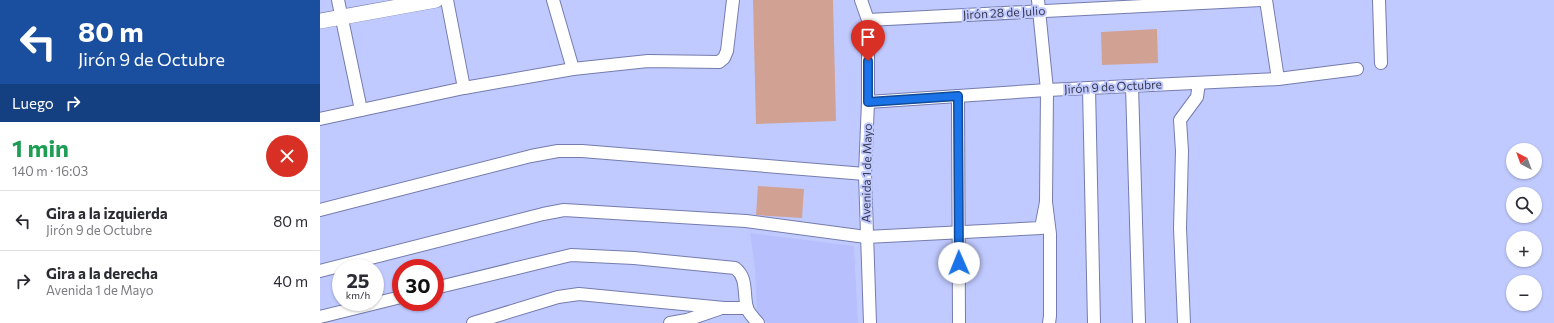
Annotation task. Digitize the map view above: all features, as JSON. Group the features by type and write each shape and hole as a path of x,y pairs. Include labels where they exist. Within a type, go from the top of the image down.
{"street":[{"path":"338,0 361,110"},
{"path":"320,21 436,0"},
{"path":"447,0 464,88"},
{"path":"553,0 573,69"},
{"path":"320,119 464,88 573,69 648,61 718,62 724,58 727,50 733,0"},
{"name":"Avenida 1 de Mayo","path":"861,0 868,20 868,102 865,174 870,323"},
{"name":"Jirón 28 de Julio","path":"868,20 1038,6 1260,0"},
{"path":"1266,0 1278,79"},
{"path":"1379,0 1381,63"},
{"path":"1038,6 1047,90 1046,202 1050,234 1049,323"},
{"name":"Jirón 9 de Octubre","path":"868,102 1047,90 1278,79 1357,69"},
{"path":"1184,323 1180,228 1182,151 1180,120 1197,97 1199,83"},
{"path":"1132,86 1140,323"},
{"path":"1089,88 1094,323"},
{"path":"958,96 959,323"},
{"path":"320,210 531,156 558,151 582,151 865,174"},
{"path":"320,271 543,214 564,210 746,221 866,237 1041,228 1046,202"},
{"path":"444,286 572,255 634,258 735,268 741,272 747,308 758,323"},
{"path":"473,323 558,297 579,294 724,308 747,308"},
{"path":"320,317 392,299"},
{"path":"670,323 687,320 724,308"}],"shaded area":[{"path":"753,0 833,0 836,121 756,124"},
{"path":"1157,29 1158,63 1102,65 1101,32"},
{"path":"758,186 804,189 802,218 756,215"},
{"path":"750,233 854,246 858,323 767,323 757,312 755,269"}],"route":[{"path":"868,61 868,102 958,96 959,263"}]}
